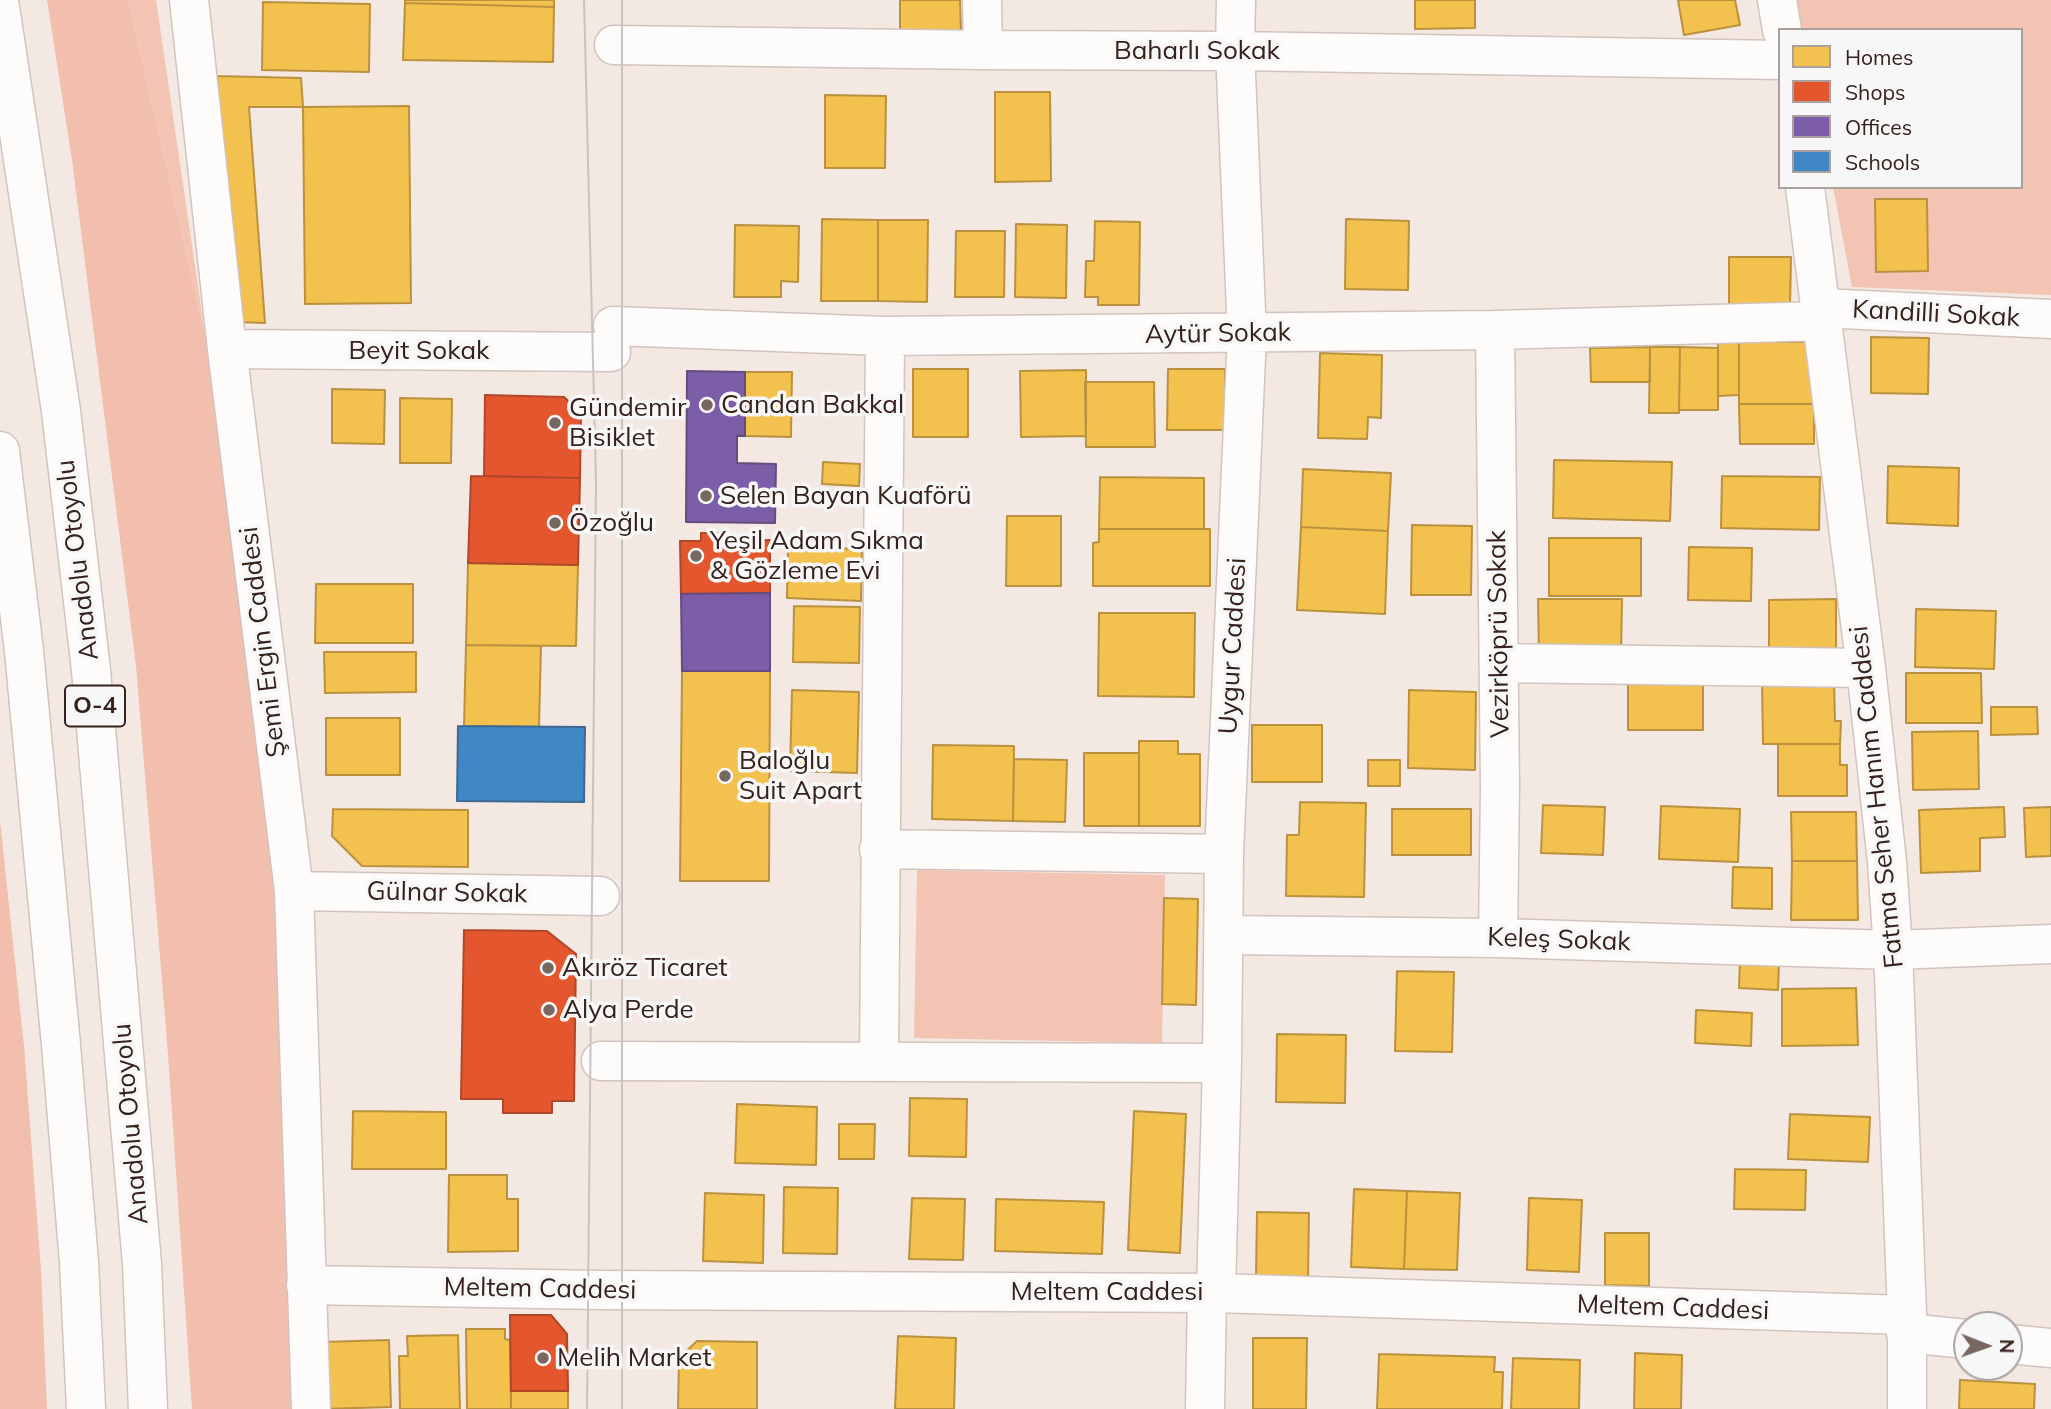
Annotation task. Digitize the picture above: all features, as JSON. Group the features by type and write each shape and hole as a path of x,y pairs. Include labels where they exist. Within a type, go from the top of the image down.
{"main road":[{"name":"Şemi Ergin Caddesi","path":"189,0 227,349 294,891 311,1409"},
{"path":"982,0 983,50"},
{"name":"Uygur Caddesi","path":"1205,1409 1222,1063 1224,854 1247,334 1235,51 1236,0"},
{"path":"1777,0 1782,28"},
{"name":"Anadolu Otoyolu","path":"0,6 61,411 91,670 142,1264 148,1409"},
{"name":"Baharlı Sokak","path":"614,45 1778,60"},
{"name":"Fatma Seher Hanım Caddesi","path":"1805,189 1866,668 1894,950 1907,1324 1907,1409"},
{"name":"Aytür Sokak","path":"612,339 1495,330 1822,314"},
{"name":"Kandilli Sokak","path":"1822,314 2051,320"},
{"name":"Vezirköprü Sokak","path":"1495,330 1499,938"},
{"path":"879,1061 885,336"},
{"name":"Beyit Sokak","path":"227,349 612,339"},
{"name":"O-4","path":"0,451 24,650 62,1059 79,1262 86,1409"},
{"path":"1499,663 1866,668"},
{"path":"879,849 1224,854"},
{"name":"Gülnar Sokak","path":"294,891 600,896"},
{"name":"Keleş Sokak","path":"1224,935 1499,938 1894,950 2051,944"},
{"path":"601,1061 1222,1063"},
{"name":"Meltem Caddesi","path":"306,1286 1212,1293 1907,1324 1953,1336"},
{"path":"2023,1345 2051,1348"}],"shaded area":[{"path":"47,0 128,0 205,334 277,888 299,1409 192,1409 168,1054 136,666 72,160"},
{"path":"128,0 156,0 205,334"},
{"path":"1796,0 2051,0 2051,295 1852,287 1833,189 2023,189 2023,28 1801,28"},
{"path":"0,821 24,1046 41,1270 47,1409 0,1409"},
{"path":"917,870 1165,875 1162,1043 914,1038"}],"building: Homes":[{"path":"405,0 554,0 554,7 405,3"},
{"path":"900,0 960,0 961,32 900,32"},
{"path":"1415,0 1475,0 1475,28 1415,29"},
{"path":"1678,0 1735,0 1740,25 1684,35"},
{"path":"263,2 370,4 369,72 262,70"},
{"path":"405,3 554,7 553,62 403,60"},
{"path":"217,76 301,78 303,107 249,107 265,323 237,322"},
{"path":"995,92 1050,92 1051,181 995,182"},
{"path":"825,95 886,96 885,168 825,168"},
{"path":"409,106 411,303 305,304 303,107"},
{"path":"1875,199 1927,199 1928,271 1876,272"},
{"path":"822,219 878,220 878,301 821,301"},
{"path":"1346,219 1409,221 1408,290 1345,289"},
{"path":"878,220 928,220 927,302 878,301"},
{"path":"1095,221 1140,222 1139,305 1098,305 1098,297 1085,297 1086,261 1094,261"},
{"path":"1016,224 1067,225 1066,298 1015,297"},
{"path":"735,225 799,226 798,282 781,281 781,297 734,297"},
{"path":"956,231 1005,231 1004,297 955,297"},
{"path":"1729,257 1791,257 1790,306 1729,306"},
{"path":"1871,337 1929,338 1928,394 1871,393"},
{"path":"1718,342 1739,342 1739,395 1718,396"},
{"path":"1739,342 1814,342 1814,404 1739,404"},
{"path":"1650,347 1680,347 1679,413 1649,413"},
{"path":"1650,347 1650,382 1591,382 1590,348"},
{"path":"1680,347 1718,348 1718,410 1679,410"},
{"path":"1320,353 1382,355 1381,418 1368,417 1367,439 1318,438"},
{"path":"913,369 968,369 968,437 913,437"},
{"path":"1168,369 1225,369 1225,430 1167,430"},
{"path":"1086,370 1086,436 1021,437 1020,371"},
{"path":"745,372 792,372 791,437 745,436"},
{"path":"1085,382 1154,382 1155,447 1086,447"},
{"path":"332,389 385,390 384,444 332,443"},
{"path":"400,398 452,399 451,463 400,463"},
{"path":"1739,404 1814,404 1814,444 1740,444"},
{"path":"1554,460 1672,462 1670,521 1553,518"},
{"path":"823,462 860,464 859,486 822,484"},
{"path":"1888,466 1959,468 1958,526 1887,523"},
{"path":"1303,469 1391,473 1388,531 1301,527"},
{"path":"1722,476 1820,477 1819,530 1721,528"},
{"path":"1100,477 1204,478 1204,529 1099,529"},
{"path":"1007,516 1061,516 1061,586 1006,586"},
{"path":"1412,525 1472,526 1471,595 1411,595"},
{"path":"1301,527 1388,531 1385,614 1297,610"},
{"path":"1099,529 1210,529 1210,586 1093,586 1093,543 1099,542"},
{"path":"1549,538 1641,538 1641,596 1549,596"},
{"path":"788,547 862,549 861,601 787,598"},
{"path":"1689,547 1752,548 1751,601 1688,600"},
{"path":"468,563 578,565 576,646 466,645"},
{"path":"316,584 413,584 413,643 315,643"},
{"path":"1538,599 1622,599 1621,657 1539,656"},
{"path":"1836,599 1836,657 1769,657 1769,600"},
{"path":"794,606 860,607 859,663 793,662"},
{"path":"1916,609 1996,611 1994,669 1915,667"},
{"path":"1099,613 1195,613 1194,697 1098,696"},
{"path":"466,645 541,646 539,727 464,726"},
{"path":"324,652 416,652 416,692 325,693"},
{"name":"Baloğlu Suit Apart","path":"682,671 770,671 769,881 680,881"},
{"path":"1906,673 1981,673 1982,723 1906,723"},
{"path":"1628,675 1703,676 1703,730 1628,730"},
{"path":"1762,681 1834,681 1835,721 1841,721 1840,744 1763,744"},
{"path":"792,690 859,692 857,773 790,771"},
{"path":"1409,690 1476,692 1475,770 1408,768"},
{"path":"1991,707 2037,707 2038,734 1991,735"},
{"path":"326,718 400,718 400,775 326,775"},
{"path":"1252,725 1322,725 1322,782 1252,782"},
{"path":"1978,731 1979,789 1913,790 1912,732"},
{"path":"1139,741 1178,741 1178,754 1200,754 1200,826 1139,826"},
{"path":"1778,744 1840,744 1840,765 1847,765 1847,796 1778,796"},
{"path":"933,745 1014,746 1013,821 932,819"},
{"path":"1084,753 1139,753 1139,826 1084,826"},
{"path":"1014,759 1067,760 1065,822 1013,821"},
{"path":"1368,760 1400,760 1400,786 1368,786"},
{"path":"1300,802 1366,803 1364,897 1286,896 1287,835 1299,835"},
{"path":"1543,805 1605,807 1603,855 1541,853"},
{"path":"1661,806 1740,809 1738,862 1659,859"},
{"path":"2004,807 2005,837 1980,838 1980,871 1921,873 1919,810"},
{"path":"2051,807 2051,856 2026,857 2024,808"},
{"path":"333,809 468,810 468,867 362,866 332,836"},
{"path":"1392,809 1471,809 1471,855 1392,855"},
{"path":"1791,812 1856,812 1857,861 1792,861"},
{"path":"1792,861 1857,861 1858,920 1791,920"},
{"path":"1733,867 1772,868 1772,909 1732,908"},
{"path":"1164,898 1198,899 1196,1005 1162,1004"},
{"path":"1740,960 1779,962 1778,990 1739,988"},
{"path":"1397,971 1454,972 1452,1052 1395,1051"},
{"path":"1856,988 1858,1045 1782,1046 1782,989"},
{"path":"1696,1010 1752,1013 1751,1046 1695,1043"},
{"path":"1277,1034 1346,1035 1345,1103 1276,1102"},
{"path":"910,1098 967,1099 966,1157 909,1156"},
{"path":"737,1104 817,1107 816,1165 735,1163"},
{"path":"353,1111 446,1112 446,1169 352,1169"},
{"path":"1134,1111 1186,1114 1180,1253 1128,1250"},
{"path":"1790,1114 1870,1117 1868,1162 1788,1159"},
{"path":"839,1124 875,1124 874,1159 839,1159"},
{"path":"1735,1169 1806,1170 1805,1210 1734,1209"},
{"path":"449,1175 507,1175 507,1199 518,1199 518,1251 448,1252"},
{"path":"784,1187 838,1188 837,1254 783,1253"},
{"path":"1354,1189 1407,1191 1404,1269 1351,1267"},
{"path":"1407,1191 1460,1193 1457,1270 1404,1269"},
{"path":"705,1193 764,1195 763,1263 703,1261"},
{"path":"912,1198 965,1199 963,1260 909,1259"},
{"path":"1529,1198 1582,1200 1579,1272 1527,1270"},
{"path":"996,1199 1104,1202 1102,1254 995,1251"},
{"path":"1257,1212 1309,1213 1308,1278 1256,1278"},
{"path":"1605,1233 1649,1233 1649,1286 1605,1285"},
{"path":"466,1329 505,1329 505,1339 510,1340 511,1409 467,1409"},
{"path":"458,1335 460,1409 400,1409 399,1356 408,1356 407,1336"},
{"path":"898,1336 956,1338 954,1409 895,1409"},
{"path":"1253,1338 1307,1338 1306,1409 1253,1409"},
{"path":"389,1340 391,1407 324,1409 322,1342"},
{"path":"697,1341 757,1342 757,1409 678,1409 679,1358"},
{"path":"1635,1353 1682,1355 1681,1409 1634,1409"},
{"path":"1379,1354 1495,1357 1494,1372 1503,1372 1502,1409 1377,1409"},
{"path":"1513,1358 1580,1360 1579,1409 1511,1409"},
{"path":"1960,1381 2035,1384 2034,1409 1959,1409"},
{"path":"511,1391 568,1391 568,1409 511,1409"}],"building: Shops":[{"path":"485,395 564,397 581,413 580,478 484,476"},
{"path":"471,476 580,478 578,565 468,563"},
{"path":"701,533 726,533 726,541 770,540 770,593 681,594 680,541 701,541"},
{"path":"464,930 547,931 576,954 574,1101 552,1101 552,1113 503,1113 503,1099 461,1099"},
{"path":"510,1315 551,1315 567,1334 568,1391 511,1391"}],"building: Offices":[{"path":"687,371 745,372 745,436 737,436 737,463 776,464 775,523 686,522"},
{"path":"770,593 770,671 682,671 681,594"}],"building: Schools":[{"path":"458,726 585,727 584,802 457,801"}],"tram line":[{"path":"584,0 596,482 587,1409"},
{"path":"622,0 622,1409"}],"place":[{"name":"Candan Bakkal","path":"707,405"},
{"name":"Gündemir Bisiklet","path":"555,423"},
{"name":"Selen Bayan Kuaförü","path":"706,496"},
{"name":"Özoğlu","path":"555,523"},
{"name":"Yeşil Adam Sıkma & Gözleme Evi","path":"696,556"},
{"name":"Baloğlu Suit Apart","path":"725,776"},
{"name":"Akıröz Ticaret","path":"548,968"},
{"name":"Alya Perde","path":"549,1010"},
{"name":"Melih Market","path":"543,1358"}]}
